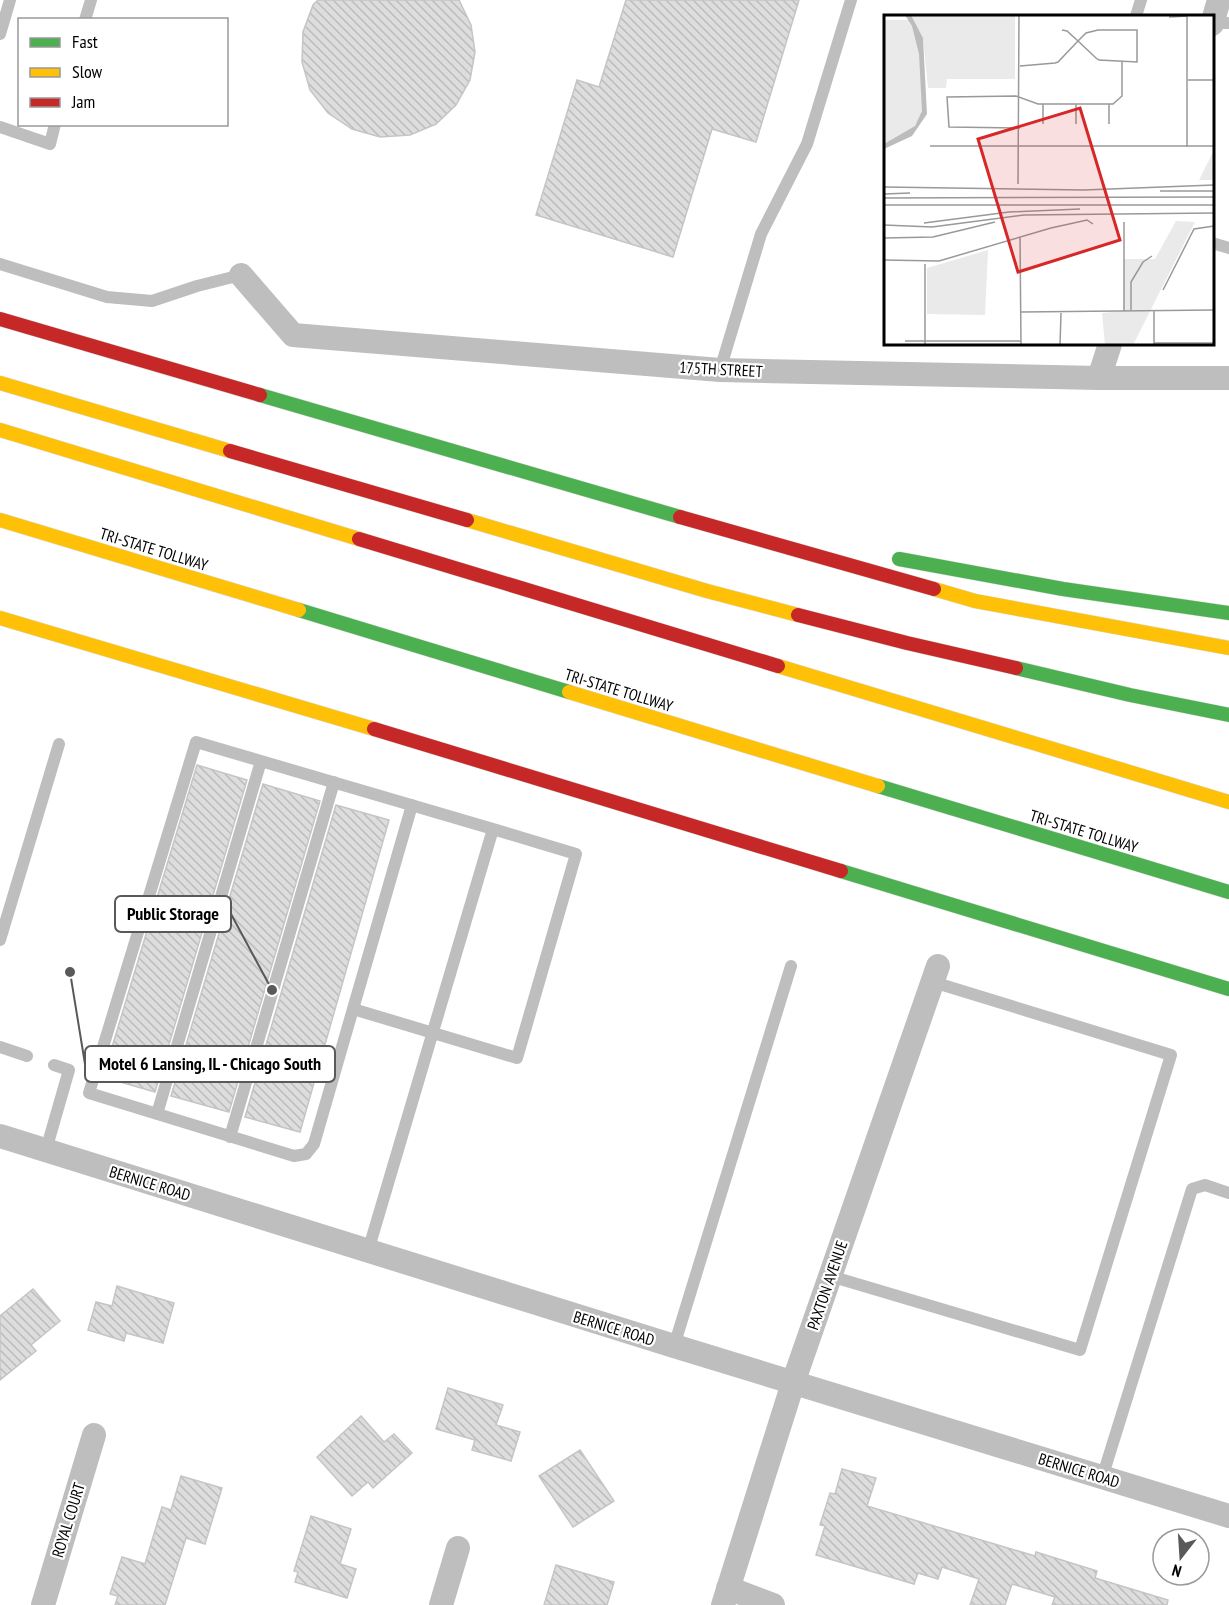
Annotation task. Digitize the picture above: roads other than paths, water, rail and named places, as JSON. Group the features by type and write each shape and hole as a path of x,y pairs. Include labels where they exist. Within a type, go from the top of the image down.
{"highway":[{"path":"0,319 975,601 1229,648"},
{"path":"0,383 707,591 907,643 1130,695 1229,715"},
{"path":"0,430 1229,802"},
{"path":"668,514 832,546"},
{"name":"TRI-STATE TOLLWAY","path":"0,520 1229,892"},
{"path":"891,557 973,573 1229,613"},
{"path":"0,604 223,683"},
{"path":"0,618 223,683 1229,989"}],"street":[{"path":"1214,19 1219,0"},
{"name":"175TH STREET","path":"241,275 293,336 720,370 1099,378 1229,378"},
{"path":"1099,378 1110,345"},
{"name":"PAXTON AVENUE","path":"725,1596 793,1383 936,974"},
{"name":"BERNICE ROAD","path":"0,1136 1229,1516"},
{"name":"ROYAL COURT","path":"43,1605 94,1435"},
{"path":"441,1605 458,1548"},
{"path":"725,1596 773,1605"}],"lane":[{"path":"0,34 10,0"},
{"path":"86,18 91,0"},
{"path":"720,370 761,234 807,144 851,0"},
{"path":"1136,15 1141,0"},
{"path":"0,127 50,144 54,126"},
{"path":"1214,244 1229,248"},
{"path":"0,264 107,297 152,301 241,275"},
{"path":"353,1009 517,1059 576,854 493,829 412,805 334,782 196,742 89,1092 294,1156 306,1154 314,1144 353,1009 412,805"},
{"path":"0,940 59,744"},
{"path":"157,1114 261,761"},
{"path":"230,1137 334,782"},
{"path":"368,1251 493,829"},
{"path":"674,1346 790,966"},
{"path":"830,1276 1080,1350 1171,1055 936,974"},
{"path":"0,1047 27,1056"},
{"path":"46,1150 69,1070 54,1065"},
{"path":"1102,1478 1192,1189 1205,1185 1229,1193"}],"place":[{"name":"Motel 6 Lansing, IL - Chicago South","path":"70,972"},
{"name":"Public Storage","path":"272,990"}]}
